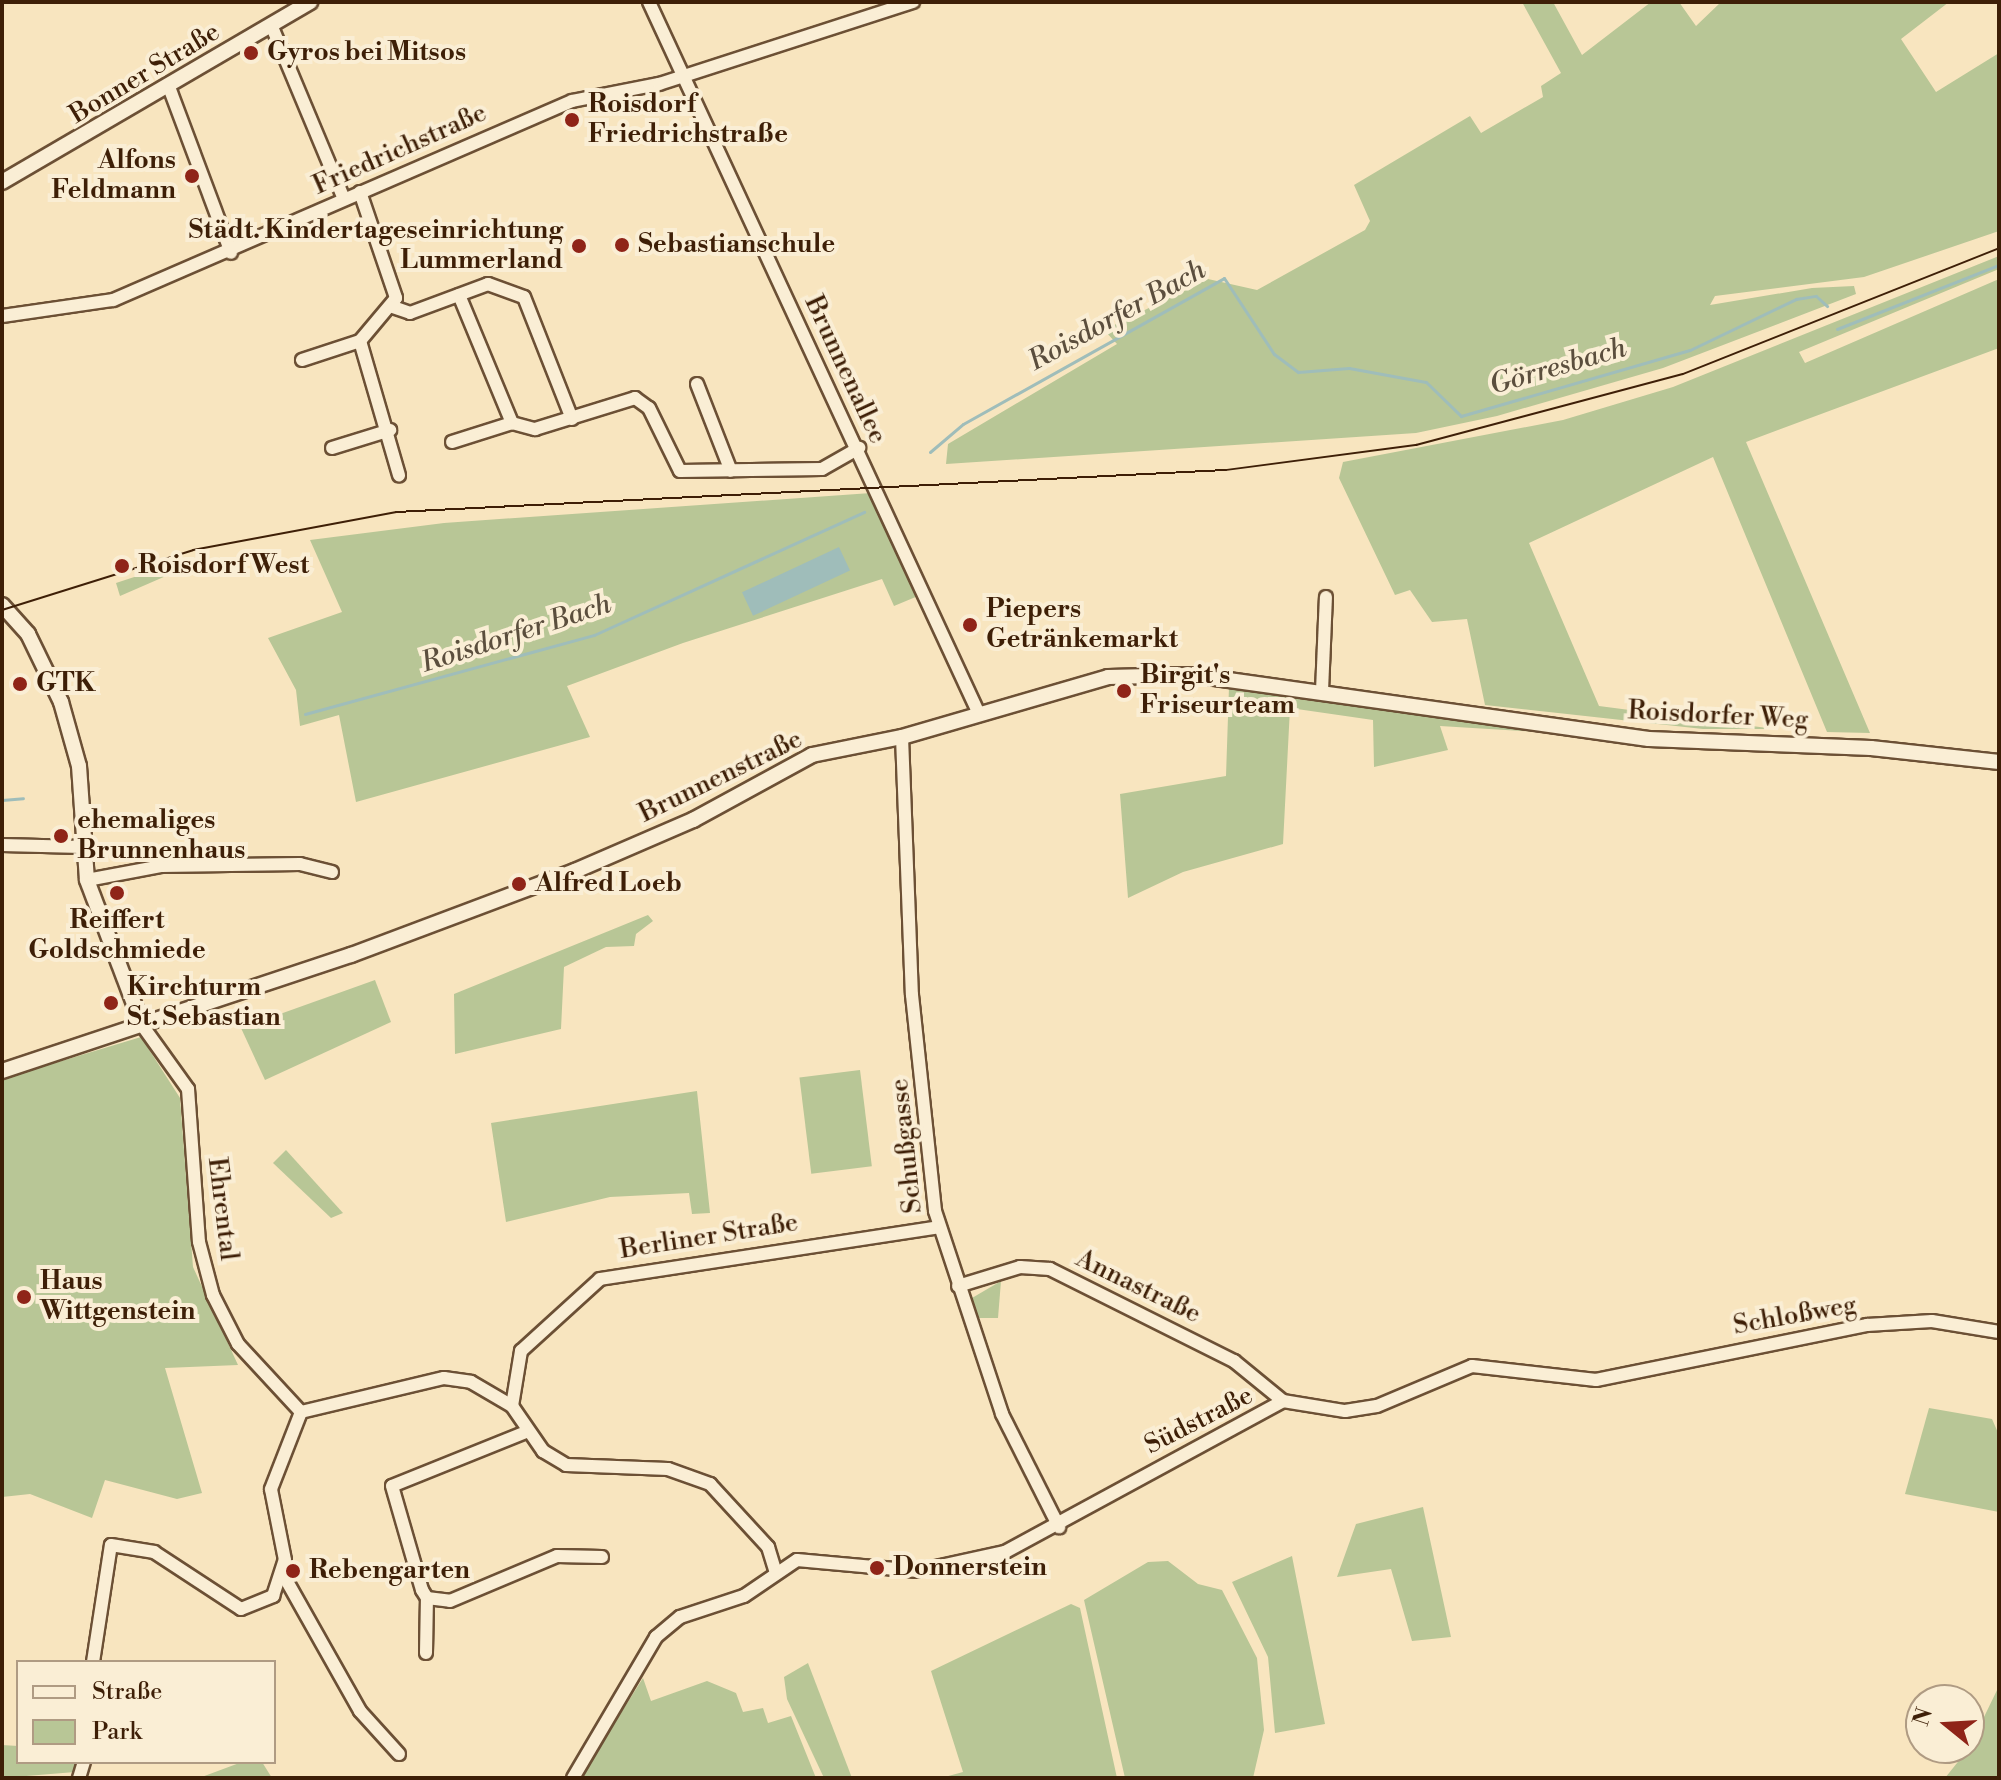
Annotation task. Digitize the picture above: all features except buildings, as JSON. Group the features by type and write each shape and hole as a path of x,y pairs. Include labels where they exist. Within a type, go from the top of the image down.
{"street":[{"name":"Bonner Straße","path":"2,182 272,27 310,2"},
{"name":"Brunnenallee","path":"649,2 859,448 979,714"},
{"name":"Friedrichstraße","path":"2,316 113,300 231,253 344,199 572,101 683,75 913,2"},
{"path":"272,27 344,199"},
{"path":"169,87 231,253"},
{"path":"360,192 393,307"},
{"path":"393,307 410,313 488,284 518,294 572,419"},
{"path":"459,295 512,423"},
{"path":"302,360 360,341 393,307"},
{"path":"360,341 390,430 399,475"},
{"path":"697,384 731,471"},
{"path":"452,442 512,423 535,429 644,400 672,467 731,471 822,469 859,448"},
{"path":"332,448 390,430"},
{"path":"1322,691 1326,597"},
{"path":"2,605 28,634 61,702 79,766 82,847 87,880 142,1025"},
{"name":"Brunnenstraße","path":"2,1071 142,1025 575,871 693,820 812,755 902,737 1108,677 1193,675 1437,705"},
{"name":"Roisdorfer Weg","path":"1437,705 1670,741 1871,748 1999,762"},
{"name":"Schußgasse","path":"902,737 912,995 939,1227 1002,1414 1059,1527"},
{"path":"2,845 82,847"},
{"path":"87,880 161,866 300,864 332,872"},
{"name":"Ehrental","path":"142,1025 188,1089 199,1242 213,1295 238,1344 301,1412"},
{"name":"Berliner Straße","path":"512,1406 521,1351 600,1279 939,1227"},
{"name":"Annastraße","path":"958,1286 1020,1267 1050,1269 1234,1361 1283,1401"},
{"name":"Schloßweg","path":"1601,1379 1867,1325 1932,1321 1999,1332"},
{"name":"Südstraße","path":"1059,1527 1283,1401 1345,1411 1377,1406 1472,1366 1561,1381 1601,1379"},
{"path":"399,1754 360,1711 284,1576 271,1489 301,1412 444,1378 471,1382 512,1406 526,1432 566,1465 690,1474 710,1484 768,1547 797,1560 928,1570 1005,1552 1059,1527"},
{"path":"426,1653 427,1598 392,1486 400,1477 526,1432"},
{"path":"93,1660 111,1545 154,1552 241,1609 273,1596 284,1576"},
{"path":"768,1547 776,1573"},
{"path":"427,1598 450,1601 557,1556 602,1557"},
{"path":"573,1778 656,1637 680,1617 771,1583 776,1573 797,1560"}],"green space":[{"path":"1522,2 1553,2 1582,55 1651,2 1679,2 1696,26 1721,2 1949,2 1901,39 1936,92 1999,53 1999,231 1864,277 1715,296 1710,305 1812,288 1854,286 1856,294 1663,368 1497,416 1416,433 946,464 948,444 1117,344 1104,330 1208,279 1257,290 1365,230 1370,221 1354,185 1470,116 1481,133 1543,97 1541,86 1561,73"},
{"path":"1999,256 1999,269 1799,352 1805,363 1999,279 1999,348 1746,442 1870,733 1827,732 1713,457 1529,543 1599,706 1775,729 1703,729 1485,705 1467,619 1432,622 1410,590 1395,595 1339,478 1343,462 1563,420 1673,387"},
{"path":"871,493 918,596 894,606 882,579 683,643 567,686 590,737 356,802 339,715 300,726 296,690 268,638 342,612 310,540 444,523"},
{"path":"186,560 189,566 120,596 116,583"},
{"path":"1229,687 1556,733 1440,726 1448,750 1374,767 1373,720 1290,708 1283,844 1183,872 1128,898 1120,794 1226,776"},
{"path":"648,915 653,921 636,934 634,946 606,947 564,967 561,1029 455,1054 454,994"},
{"path":"375,980 391,1022 265,1080 241,1028"},
{"path":"141,1037 180,1098 193,1267 238,1365 165,1368 202,1493 177,1499 105,1480 92,1518 30,1494 2,1497 2,1079"},
{"path":"860,1070 872,1166 811,1174 799,1077"},
{"path":"697,1091 710,1213 692,1214 689,1193 610,1197 506,1222 491,1123"},
{"path":"286,1150 343,1213 331,1218 273,1163"},
{"path":"1001,1281 998,1318 978,1318 972,1298"},
{"path":"1929,1408 1992,1419 1999,1435 1999,1512 1905,1494"},
{"path":"1423,1507 1451,1637 1412,1641 1391,1569 1337,1577 1356,1524"},
{"path":"1292,1556 1325,1724 1275,1733 1268,1657 1232,1582"},
{"path":"1168,1561 1198,1584 1222,1590 1257,1658 1264,1730 1253,1778 1125,1778 1084,1600 1148,1562"},
{"path":"1071,1604 1080,1608 1117,1778 941,1778 963,1772 931,1671"},
{"path":"808,1663 852,1778 824,1778 787,1699 784,1677"},
{"path":"643,1678 651,1701 707,1681 736,1693 743,1712 763,1708 768,1723 791,1716 816,1778 573,1778 583,1773"},
{"path":"1999,1686 1999,1778 1945,1778 1956,1764 1985,1764 1985,1715"},
{"path":"2,1745 16,1746 16,1764 77,1764 75,1772 2,1778"},
{"path":"237,1764 263,1764 272,1778 199,1778"}],"water":[{"path":"839,547 850,571 753,616 742,592"}],"waterway":[{"name":"Görresbach","path":"1837,329 1999,265"},
{"name":"Görresbach","path":"930,452 963,424 1224,278 1274,354 1298,372 1349,368 1426,382 1461,416 1690,350 1796,299 1816,296 1827,306"},
{"name":"Roisdorfer Bach","path":"305,714 594,635 864,512"},
{"name":"Roisdorfer Bach","path":"2,800 23,798"}],"tram line":[{"path":"2,610 193,550 396,512 1226,470 1416,445 1683,374 1999,248"}],"place":[{"name":"Gyros bei Mitsos","path":"251,53"},
{"name":"Roisdorf Friedrichstraße","path":"572,120"},
{"name":"Alfons Feldmann","path":"192,176"},
{"name":"Sebastianschule","path":"622,245"},
{"name":"Städt. Kindertageseinrichtung Lummerland","path":"579,246"},
{"name":"Roisdorf West","path":"122,566"},
{"name":"Piepers Getränkemarkt","path":"970,625"},
{"name":"GTK","path":"20,684"},
{"name":"Birgit's Friseurteam","path":"1124,691"},
{"name":"ehemaliges Brunnenhaus","path":"61,836"},
{"name":"Alfred Loeb","path":"519,884"},
{"name":"Reiffert Goldschmiede","path":"117,893"},
{"name":"Kirchturm St. Sebastian","path":"111,1003"},
{"name":"Haus Wittgenstein","path":"24,1297"},
{"name":"Donnerstein","path":"877,1568"},
{"name":"Rebengarten","path":"293,1571"}]}
